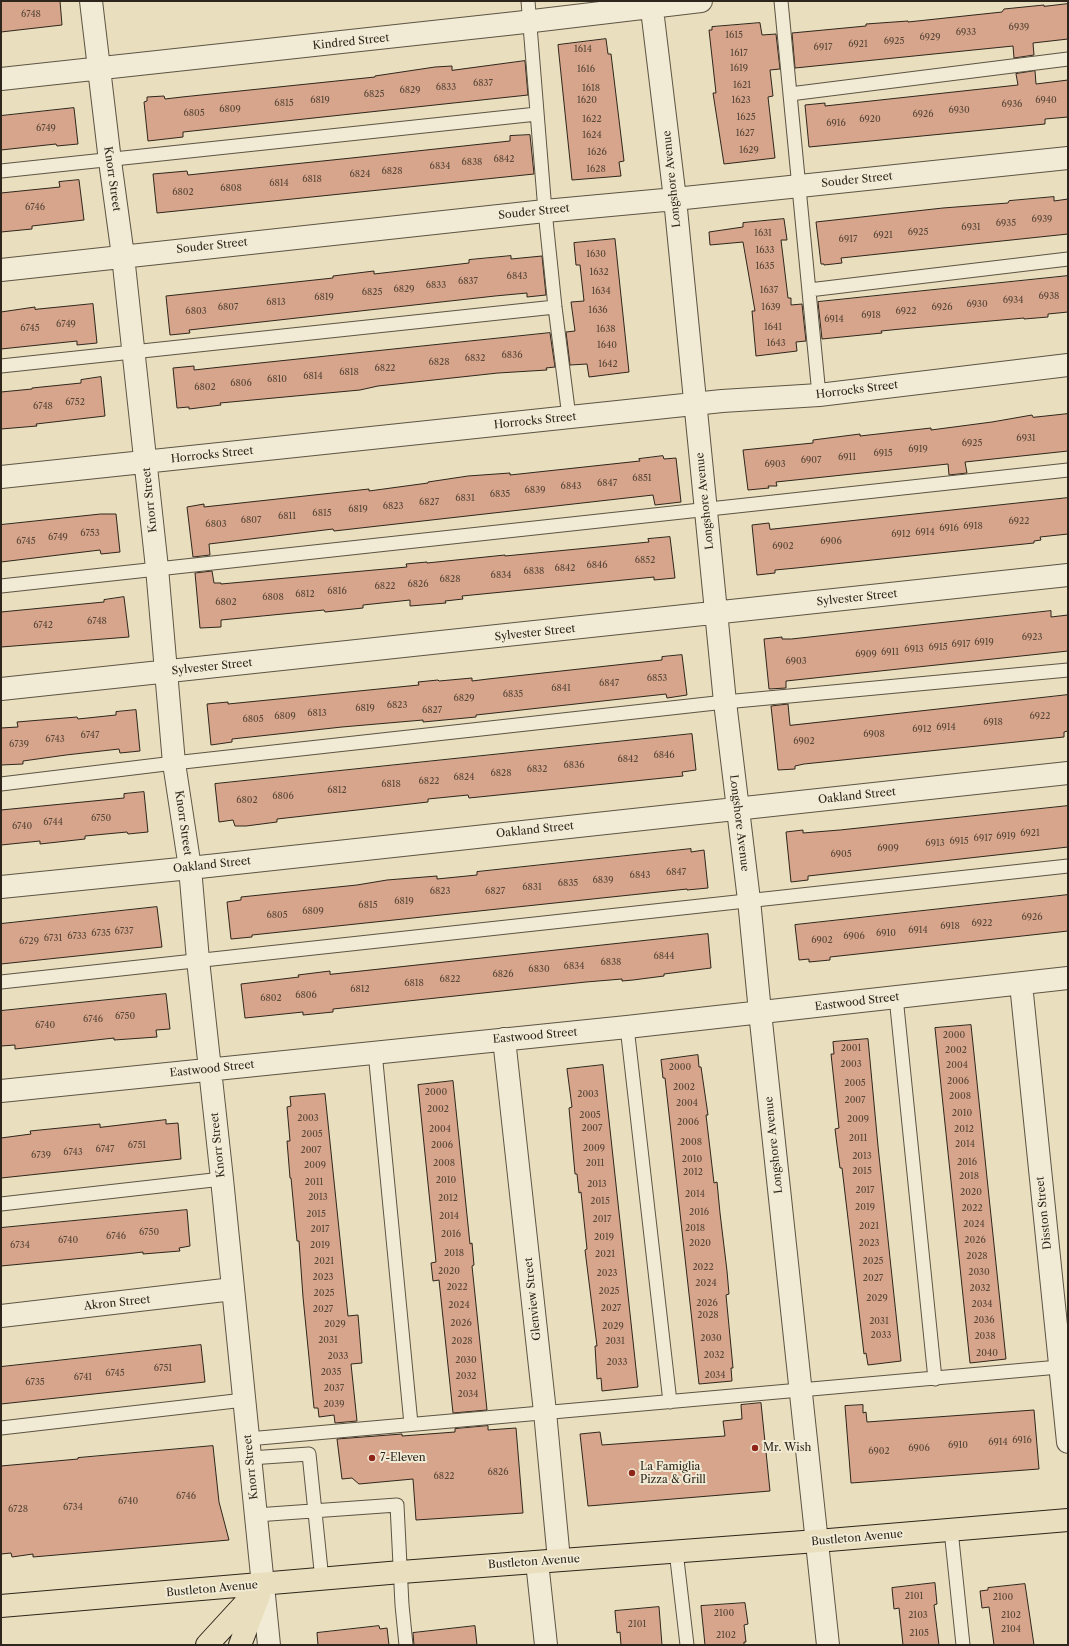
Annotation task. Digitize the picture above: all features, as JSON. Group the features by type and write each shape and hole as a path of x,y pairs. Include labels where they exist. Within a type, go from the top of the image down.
{"main road":[{"name":"Bustleton Avenue","path":"1,1606 322,1580 401,1572 817,1541 1068,1520"},
{"path":"207,1645 263,1584"},
{"path":"240,1645 263,1584"}],"street":[{"name":"Knorr Street","path":"91,1 123,256 146,462 167,672 174,763 190,868 198,960 222,1179 269,1645"},
{"name":"Kindred Street","path":"1,79 99,70 529,11 701,1"},
{"name":"Longshore Avenue","path":"652,4 675,199 717,614 724,702 749,900 828,1645"},
{"name":"Souder Street","path":"1,270 545,210 675,199 1068,158"},
{"name":"Horrocks Street","path":"1,477 695,404 819,395 1068,365"},
{"name":"Sylvester Street","path":"1,689 717,614 1068,575"},
{"name":"Oakland Street","path":"1,887 1068,773"},
{"name":"Eastwood Street","path":"1,1091 627,1027 1068,978"},
{"name":"Disston Street","path":"1021,984 1063,1374 1068,1442"},
{"name":"Glenview Street","path":"504,1039 545,1412 559,1560"},
{"name":"Akron Street","path":"1,1316 233,1289"},
{"path":"537,1562 546,1645"}],"lane":[{"path":"781,1 819,395"},
{"path":"529,11 545,210 555,308 569,417"},
{"path":"790,94 1068,59"},
{"path":"1,172 537,114"},
{"path":"809,290 1068,259"},
{"path":"1,366 555,308"},
{"path":"1,586 1068,470"},
{"path":"1,784 174,763 724,702 1068,670"},
{"path":"1,982 1068,866"},
{"path":"896,997 935,1379"},
{"path":"627,1027 670,1402"},
{"path":"375,1052 411,1424"},
{"path":"1,1204 222,1179"},
{"path":"249,1448 411,1424 935,1379 1063,1374"},
{"path":"1,1428 244,1400"},
{"path":"249,1448 309,1454 322,1580"},
{"path":"256,1515 315,1512 397,1504 402,1605 406,1645"},
{"path":"951,1530 963,1645"},
{"path":"676,1551 686,1645"}],"building":[{"path":"1,1 60,1 62,25 1,32"},
{"path":"1068,4 1068,39 1033,43 1034,55 1014,58 1013,46 795,68 792,33 866,26 866,24 908,22 1002,12 1004,9"},
{"path":"760,23 762,35 776,34 780,69 770,70 773,96 768,97 775,158 724,164 713,93 716,93 709,30 712,30 712,27"},
{"path":"606,39 608,54 611,54 624,161 619,162 621,176 572,180 558,45"},
{"path":"525,61 528,95 183,132 183,137 148,141 144,102 147,101 147,97 164,96 165,99 375,77 435,67 452,66 452,70"},
{"path":"1035,71 1036,84 1068,80 1068,117 1045,119 1045,124 809,147 805,105 825,103 825,106 1018,85 1016,74"},
{"path":"74,108 78,144 57,146 56,144 1,150 1,116"},
{"path":"530,135 534,174 157,213 153,174 187,171 188,175 510,141 510,136"},
{"path":"79,180 84,220 32,226 32,229 1,232 1,193 60,187 59,182"},
{"path":"1054,197 1054,201 1068,199 1068,234 841,258 842,263 821,264 816,222"},
{"path":"784,219 787,240 781,240 788,298 791,298 791,305 802,304 806,341 796,342 797,351 756,356 752,311 755,311 743,242 710,245 709,232 743,227 743,223"},
{"path":"615,239 629,372 589,377 587,364 570,365 566,332 575,331 571,302 584,301 580,265 576,265 574,243"},
{"path":"511,256 511,259 542,256 546,295 527,297 527,293 495,296 189,330 190,333 170,335 166,296 333,278 333,276 374,271 374,274 426,268 469,263 469,260"},
{"path":"1068,276 1068,312 1048,314 1048,317 901,329 881,331 882,333 822,339 818,302"},
{"path":"93,304 97,343 77,345 77,341 1,349 1,312 35,307 35,309"},
{"path":"550,333 555,367 546,368 547,370 498,373 378,386 360,390 220,403 221,405 189,409 189,407 177,408 173,368 194,366 194,370"},
{"path":"101,377 105,416 36,424 37,426 1,429 1,392 81,383 81,380"},
{"path":"1068,414 1068,451 965,462 967,473 949,475 948,464 776,482 777,486 768,486 769,488 748,490 743,450 813,443 813,440 860,434 860,436 931,428 931,430 1032,415 1033,417"},
{"path":"663,456 664,459 676,458 681,502 655,505 653,495 334,531 333,529 209,544 210,555 193,557 187,507 204,504 204,507 369,489 369,491 468,476 510,473 510,475 640,461 639,459"},
{"path":"1068,498 1068,534 1040,537 1041,540 1034,541 1034,543 775,570 775,573 757,575 752,525 769,523 770,529"},
{"path":"101,514 116,514 120,552 101,554 100,550 1,562 1,525"},
{"path":"670,537 675,578 654,580 654,577 462,596 463,599 445,601 446,603 410,606 410,600 363,605 363,608 325,612 324,610 221,620 221,627 200,628 195,573 212,571 214,583 221,584 407,567 406,564 649,542 648,539"},
{"path":"124,597 129,637 1,647 1,612 104,602 104,600"},
{"path":"1051,611 1051,617 1068,615 1068,651 786,681 786,688 769,689 764,639 782,637 782,639 791,639"},
{"path":"682,655 687,695 667,698 666,694 476,715 476,717 342,727 232,739 232,742 211,745 207,704 228,702 228,704 419,685 418,682 438,680 472,678 472,681 662,660 662,657"},
{"path":"1068,695 1068,731 1064,732 1064,737 804,764 795,766 795,769 778,770 771,706 788,704 790,725"},
{"path":"136,710 140,751 120,753 119,749 23,761 23,764 1,765 1,728 18,727 17,722 77,717 78,719 116,715 116,712"},
{"path":"692,734 696,770 682,772 683,776 469,798 468,795 428,799 428,802 277,819 277,822 246,826 235,826 233,820 219,822 215,784"},
{"path":"144,792 148,832 128,834 127,832 85,836 85,839 40,844 40,841 1,845 1,810 124,798 124,794"},
{"path":"1068,806 1068,847 808,876 808,880 791,882 786,832 803,830 803,833 840,830"},
{"path":"691,849 691,852 704,850 708,888 252,935 252,937 231,939 227,902 241,900 241,897 357,885 387,880 437,876 437,879 477,875 477,872"},
{"path":"1068,895 1068,931 830,957 830,960 809,962 809,959 799,960 795,925"},
{"path":"157,907 162,947 1,964 1,924"},
{"path":"708,934 711,968 664,974 664,976 633,980 622,981 622,979 586,982 333,1009 333,1012 303,1015 303,1012 245,1018 241,984 299,977 298,975 330,971 330,974"},
{"path":"166,994 170,1029 156,1030 157,1037 114,1040 114,1038 15,1049 15,1045 1,1046 1,1011"},
{"path":"971,1025 1006,1359 970,1363 935,1028"},
{"path":"868,1039 901,1361 868,1365 866,1353 864,1354 842,1168 840,1168 835,1129 839,1128 831,1054 834,1054 833,1042"},
{"path":"698,1055 708,1115 706,1115 714,1183 717,1182 727,1271 729,1294 726,1295 733,1368 731,1368 732,1381 699,1384 665,1078 663,1078 661,1060"},
{"path":"603,1065 638,1387 602,1391 601,1378 597,1379 595,1346 597,1346 585,1250 587,1249 581,1192 579,1193 577,1174 575,1174 569,1108 572,1107 567,1069"},
{"path":"453,1081 470,1244 472,1243 474,1265 472,1266 487,1410 453,1413 439,1280 433,1281 431,1263 436,1262 418,1085"},
{"path":"325,1094 348,1316 358,1315 362,1363 351,1364 357,1421 335,1423 334,1415 319,1417 318,1408 314,1408 299,1241 297,1241 287,1141 290,1141 287,1107 291,1106 290,1097"},
{"path":"166,1120 166,1124 178,1123 181,1159 1,1178 1,1138 31,1134 30,1131 100,1124 100,1127"},
{"path":"187,1210 190,1246 179,1248 180,1251 143,1254 143,1252 1,1266 1,1228"},
{"path":"201,1345 205,1382 1,1404 1,1367"},
{"path":"761,1403 770,1491 588,1506 580,1434 600,1432 602,1445 725,1436 723,1421 742,1419 741,1405"},
{"path":"863,1405 863,1413 866,1412 867,1422 1034,1410 1039,1469 851,1483 845,1406"},
{"path":"488,1426 488,1430 516,1428 523,1513 416,1520 413,1479 359,1484 352,1478 342,1479 337,1439 455,1432 455,1429"},
{"path":"213,1446 219,1502 229,1540 33,1557 33,1554 12,1557 11,1553 1,1554 1,1466"},
{"path":"935,1583 937,1604 934,1605 939,1645 903,1645 899,1608 894,1609 892,1588"},
{"path":"1025,1584 1034,1645 994,1645 989,1607 982,1608 980,1591 988,1590 988,1588"},
{"path":"745,1603 748,1624 744,1625 746,1642 744,1642 744,1645 705,1645 701,1606"},
{"path":"659,1607 662,1645 621,1645 620,1632 617,1633 615,1611"},
{"path":"379,1626 380,1629 387,1628 389,1645 318,1645 317,1633"},
{"path":"475,1626 477,1645 414,1645 413,1633"}],"place":[{"name":"Mr. Wish","path":"755,1448"},
{"name":"7-Eleven","path":"372,1458"},
{"name":"La Famiglia Pizza & Grill","path":"632,1473"}]}
